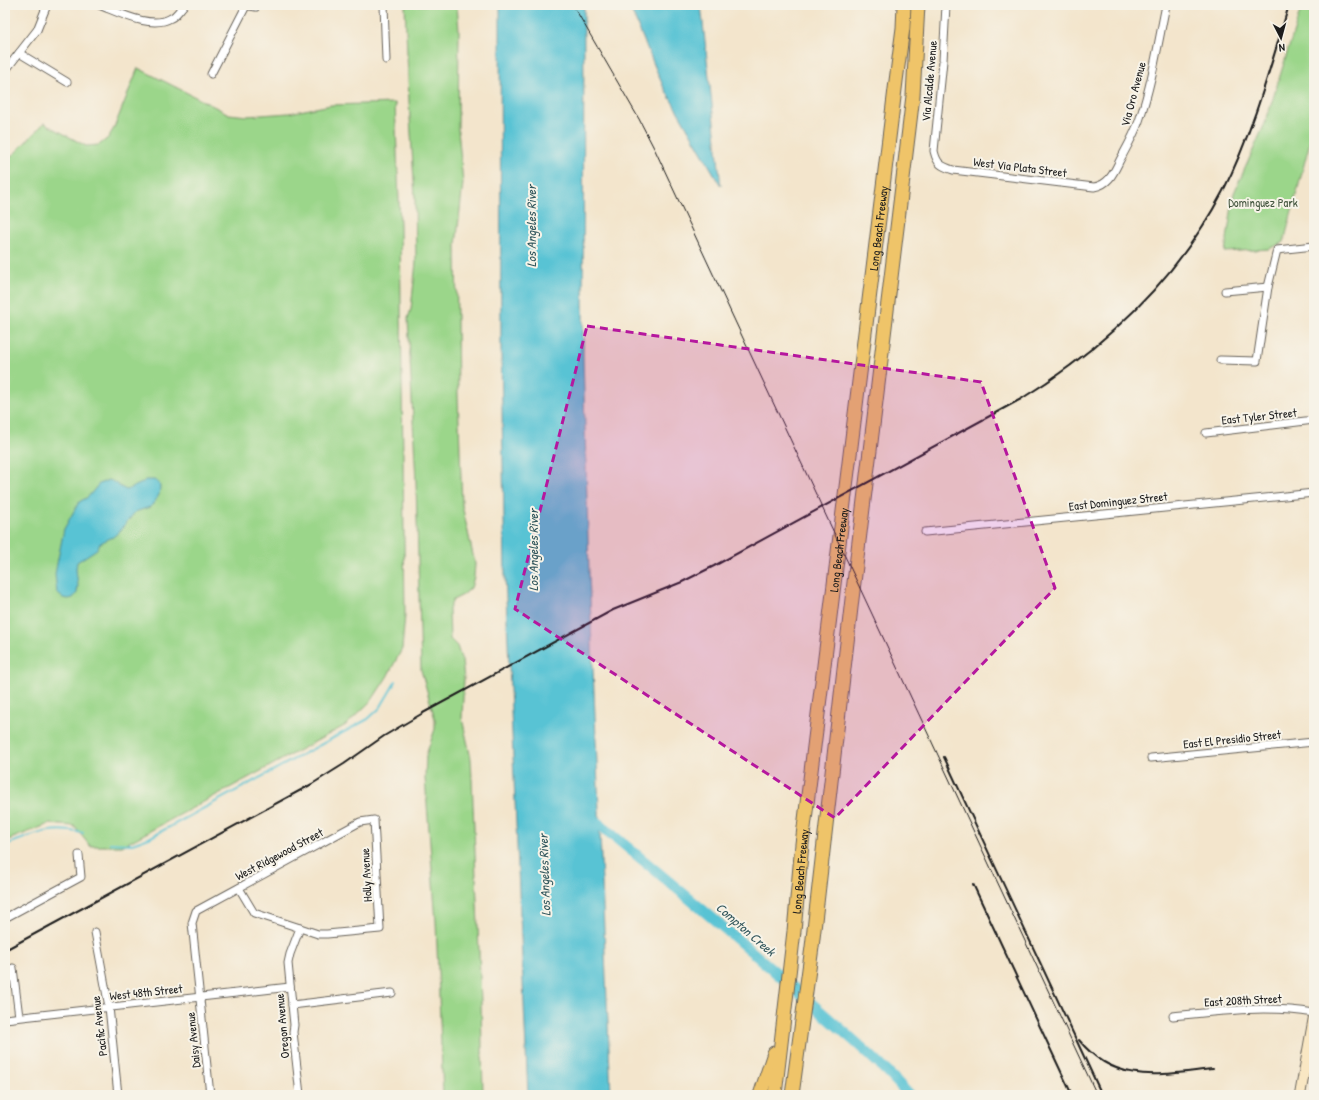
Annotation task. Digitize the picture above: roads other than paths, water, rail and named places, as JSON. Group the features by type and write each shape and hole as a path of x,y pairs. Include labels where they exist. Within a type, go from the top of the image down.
{"highway":[{"name":"Long Beach Freeway","path":"775,1095 794,931 802,844 901,43 904,5"},
{"name":"Long Beach Freeway","path":"792,1095 812,947 852,599 913,96 918,5"},
{"path":"760,1095 782,1028"}],"main road":[{"path":"1300,1095 1314,1017"}],"street":[{"path":"5,71 37,30 47,5"},
{"path":"99,5 144,21 159,23 171,18 184,5"},
{"path":"211,74 245,5 256,7"},
{"path":"384,5 386,60"},
{"name":"Via Alcalde Avenue","path":"936,158 934,151 944,62 946,5"},
{"name":"Via Oro Avenue","path":"1106,183 1115,171 1139,121 1166,5"},
{"path":"19,53 67,82"},
{"name":"West Via Plata Street","path":"936,158 944,167 954,170 1094,187 1106,183"},
{"path":"1220,360 1257,361 1268,287 1277,250 1314,246"},
{"path":"1225,291 1268,287"},
{"name":"East Tyler Street","path":"1206,433 1314,420"},
{"name":"East Dominguez Street","path":"925,532 1314,493"},
{"name":"East El Presidio Street","path":"1151,758 1314,742"},
{"name":"West Ridgewood Street","path":"196,911 360,822 374,820"},
{"name":"Holly Avenue","path":"300,928 318,934 380,929 374,820"},
{"path":"5,914 5,918 81,877 79,855"},
{"path":"239,888 254,913 300,928"},
{"name":"Daisy Avenue","path":"196,911 192,923 210,1095"},
{"name":"Oregon Avenue","path":"300,928 290,954 288,964 293,1032 300,1095"},
{"name":"Pacific Avenue","path":"95,932 109,1008 118,1095"},
{"path":"13,968 19,1017"},
{"name":"West 48th Street","path":"5,1019 290,987"},
{"path":"292,1006 392,993"},
{"name":"East 208th Street","path":"1173,1016 1263,1008 1283,1008 1314,1013"}],"water":[{"name":"Los Angeles River","path":"500,5 584,5 583,355 589,573 611,1095 528,1095 505,575 501,353"},
{"path":"629,5 701,5 721,186 663,86"},
{"path":"108,480 127,490 145,480 154,480 159,483 159,495 150,507 135,512 120,531 113,537 100,543 97,549 77,562 77,593 73,598 63,598 57,593 55,574 64,529 79,502 88,497 99,484"}],"waterway":[{"path":"110,843 132,844 149,838 368,719 380,708 396,681"},
{"name":"Compton Creek","path":"588,817 599,824 651,867 780,976 859,1045 885,1069 909,1095"},
{"path":"5,845 43,832 61,830 83,833"}],"tram line":[{"path":"573,5 639,119 655,150 1097,1095"}],"railway":[{"path":"5,950 312,784 384,736 423,713 613,610 682,582 714,566 1021,399 1082,357 1110,334 1161,282 1205,223 1234,169 1252,123 1268,76 1289,5"},
{"path":"944,757 1102,1095"},
{"path":"973,884 1072,1095"},
{"path":"1079,1040 1093,1055 1108,1065 1124,1071 1141,1074 1158,1074 1213,1069"}],"park label":[{"name":"Dominguez Park","path":"1263,202"}]}
